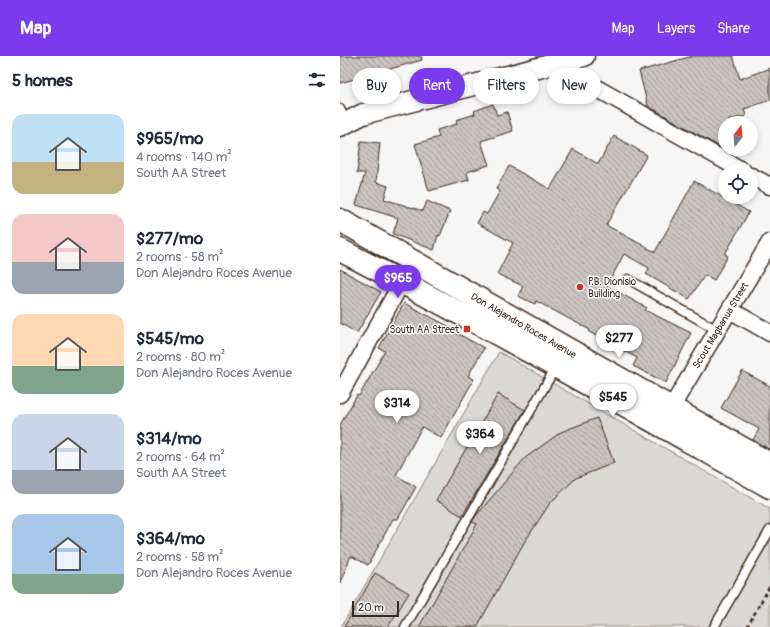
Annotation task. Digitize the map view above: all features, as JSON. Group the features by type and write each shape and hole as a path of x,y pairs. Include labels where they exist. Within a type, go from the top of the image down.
{"main road":[{"name":"Don Alejandro Roces Avenue","path":"340,220 413,262 561,357 770,487"},
{"name":"Don Alejandro Roces Avenue","path":"340,250 402,282 671,408 770,464"}],"street":[{"path":"341,115 363,114 584,56"},
{"path":"554,64 731,164"},
{"path":"758,180 770,186"},
{"name":"Scout Magbanua Street","path":"671,408 770,242"},
{"path":"340,394 413,262"},
{"path":"730,310 770,333"}],"lane":[{"path":"628,279 717,330"},
{"path":"405,627 561,357"},
{"path":"714,627 770,530"}],"path":[{"path":"747,627 770,586"}],"shaded area":[{"path":"499,352 770,509 770,627 341,627"}],"building":[{"path":"340,56 421,56 422,60 393,68 352,68 352,80 340,83"},
{"path":"693,56 733,56 740,79 770,68 770,100 744,109 746,116 718,116 718,146 648,106 639,71"},
{"path":"493,104 497,115 507,112 513,131 481,141 489,165 467,172 469,180 429,191 415,144 439,137 437,130 457,124 456,120 475,114 474,111"},
{"path":"614,136 647,155 606,225 655,252 694,181 718,195 718,204 735,204 749,212 725,254 728,256 714,280 705,275 689,299 646,274 649,268 624,254 607,286 647,308 645,310 691,333 666,383 633,366 637,358 589,332 590,330 536,301 535,304 518,296 523,286 497,274 513,243 477,223 483,212 487,214 500,191 496,189 509,166 550,189 573,149 598,164"},
{"path":"361,141 380,143 376,182 388,186 384,199 423,211 427,201 450,211 440,236 438,235 434,250 393,234 398,218 356,205 365,173 357,173"},
{"path":"340,269 381,292 357,333 340,323"},
{"path":"404,303 452,328 451,330 484,348 468,376 474,379 441,438 422,427 396,475 416,487 398,519 393,519 368,565 351,556 340,583 340,425 385,351 379,348"},
{"path":"742,371 770,386 770,450 753,440 759,429 721,408"},
{"path":"498,394 525,410 462,516 436,500"},
{"path":"597,418 614,463 576,478 550,503 522,546 477,627 419,627 477,524 472,522 475,517 525,458 561,432"},
{"path":"375,573 409,593 388,627 344,627"}],"place":[{"name":"P.B. Dionisio Building","path":"580,287"},
{"name":"South AA Street","path":"467,329"}]}
